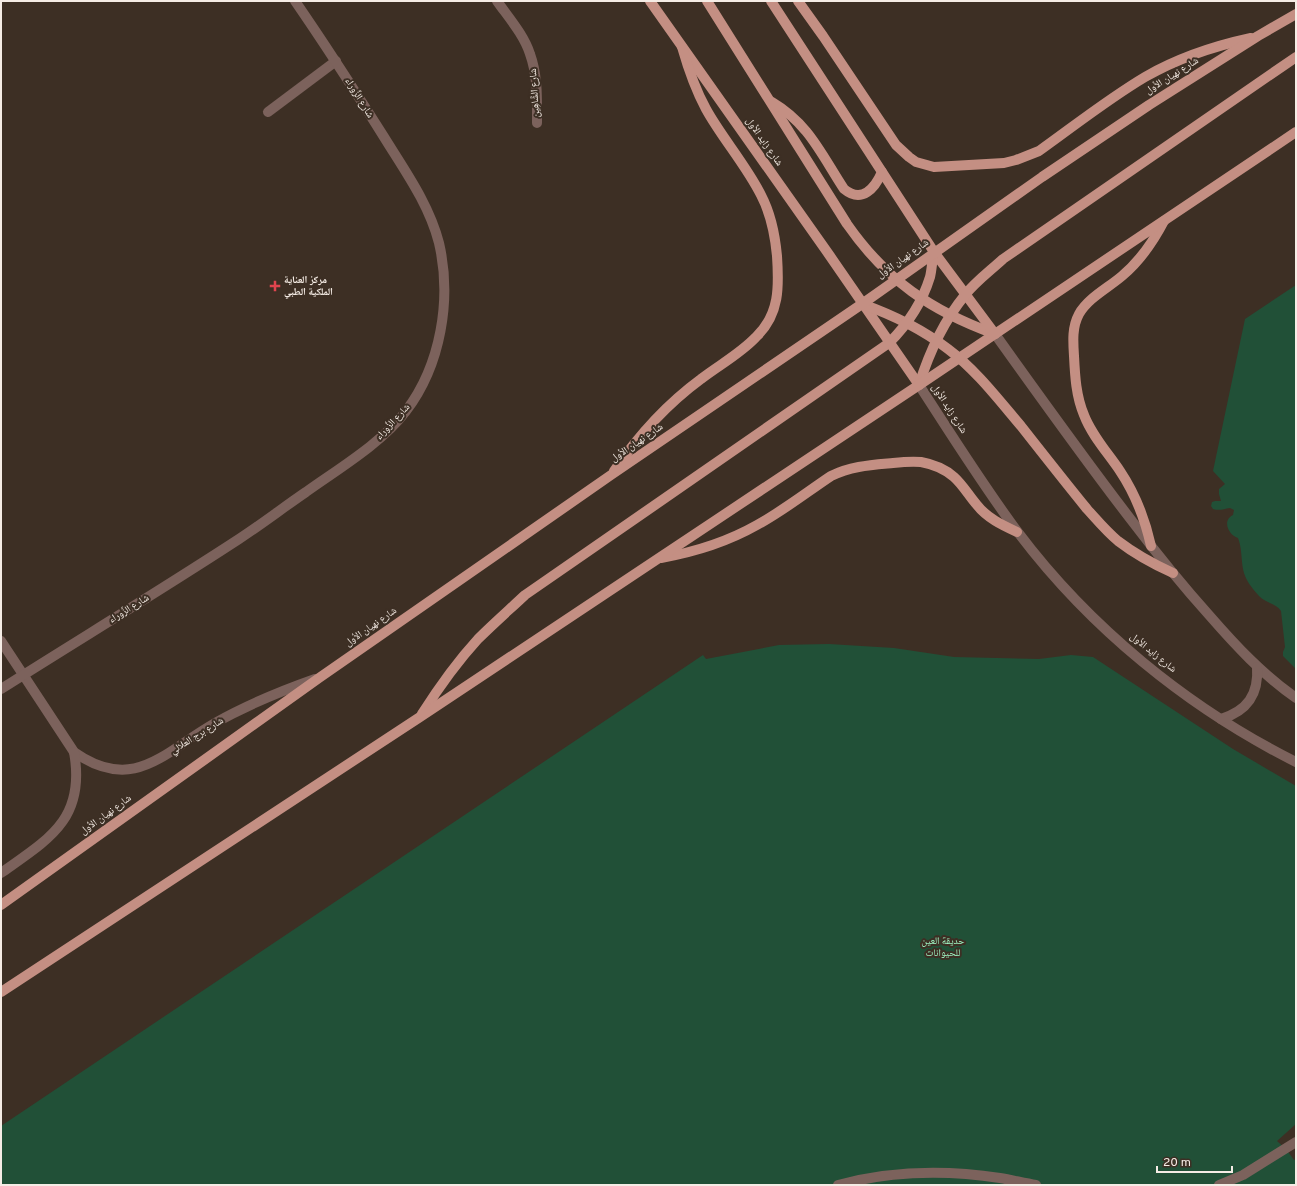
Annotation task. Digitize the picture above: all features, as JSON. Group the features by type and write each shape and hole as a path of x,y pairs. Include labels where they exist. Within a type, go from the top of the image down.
{"main road":[{"name":"شارع زايد الأول","path":"650,1 919,385"},
{"path":"707,1 854,233 869,253 896,279 922,299 972,326 995,334"},
{"path":"771,1 934,252 995,334"},
{"path":"798,1 896,145 916,162 934,167 1004,163 1028,156 1039,151 1145,77 1172,63 1200,52 1258,36"},
{"name":"شارع نهيان الأول","path":"1,905 319,678 611,475 862,304 1042,177 1149,105 1258,36 1296,14"},
{"path":"611,475 637,440 668,407 701,379 748,345 757,336 766,326 772,315 776,302 778,289 774,228 766,205 755,184 705,107 688,68 682,47"},
{"path":"919,385 926,362 950,315 965,294 1002,259 1296,57"},
{"path":"770,101 791,115 805,129 844,189 850,193 862,195 868,192 882,172"},
{"path":"1,992 420,717 1296,132"},
{"path":"1151,546 1143,515 1137,500 1127,482 1089,426 1084,414 1077,390 1073,334 1075,323 1086,305 1134,265 1153,241 1165,219"},
{"path":"420,717 457,663 478,639 525,595 889,343 908,323 922,299 930,276 934,252"},
{"path":"862,304 885,312 908,323 936,340 959,358 991,389 1087,509 1102,525 1117,540 1153,563 1173,573"},
{"path":"657,559 709,547 734,537 757,525 840,471 860,466 909,462 921,462 932,465 953,476 989,517 1003,526 1017,532"}],"street":[{"name":"شارع الزَّوراء","path":"1,689 241,538 364,450 386,432 406,412 421,388 433,362 440,334 444,304 443,273 439,243 429,214 415,187 336,61 295,1"},
{"name":"شارع الشَّاهِين","path":"498,1 523,39 530,54 536,86 537,123"},
{"path":"268,112 336,61"},
{"path":"995,334 1115,499 1173,573 1228,637 1257,667 1296,698"},
{"name":"شارع زايد الأول","path":"919,385 990,494 1017,532 1078,602 1111,634 1183,693 1221,719 1296,762"},
{"name":"شارع برج العلالي","path":"1,642 74,752 92,763 113,769 128,770 155,762 215,723 240,710 292,687 319,678"},
{"path":"1221,719 1242,709 1250,701 1258,678 1257,667"},
{"name":"شارع برج العلالي","path":"1,873 48,840 65,819 75,793 77,779 74,752"},
{"path":"1219,1185 1243,1175 1296,1142"},
{"path":"838,1185 883,1176 960,1173 1000,1178 1036,1185"}],"green space":[{"path":"1296,285 1296,669 1283,656 1285,647 1281,611 1279,608 1259,596 1245,577 1238,538 1231,534 1227,524 1230,517 1233,515 1234,510 1230,508 1215,510 1211,506 1212,502 1221,501 1219,489 1225,484 1213,471 1245,319"},
{"name":"حديقة العين للحيوانات","path":"829,644 894,648 954,657 1039,659 1071,655 1093,657 1233,749 1296,786 1296,1124 1277,1141 1286,1149 1294,1160 1296,1159 1296,1185 1,1185 1,1126 703,655 706,659 779,645"}],"place":[{"name":"مركز العناية الملكية الطبي","path":"275,286"}]}
